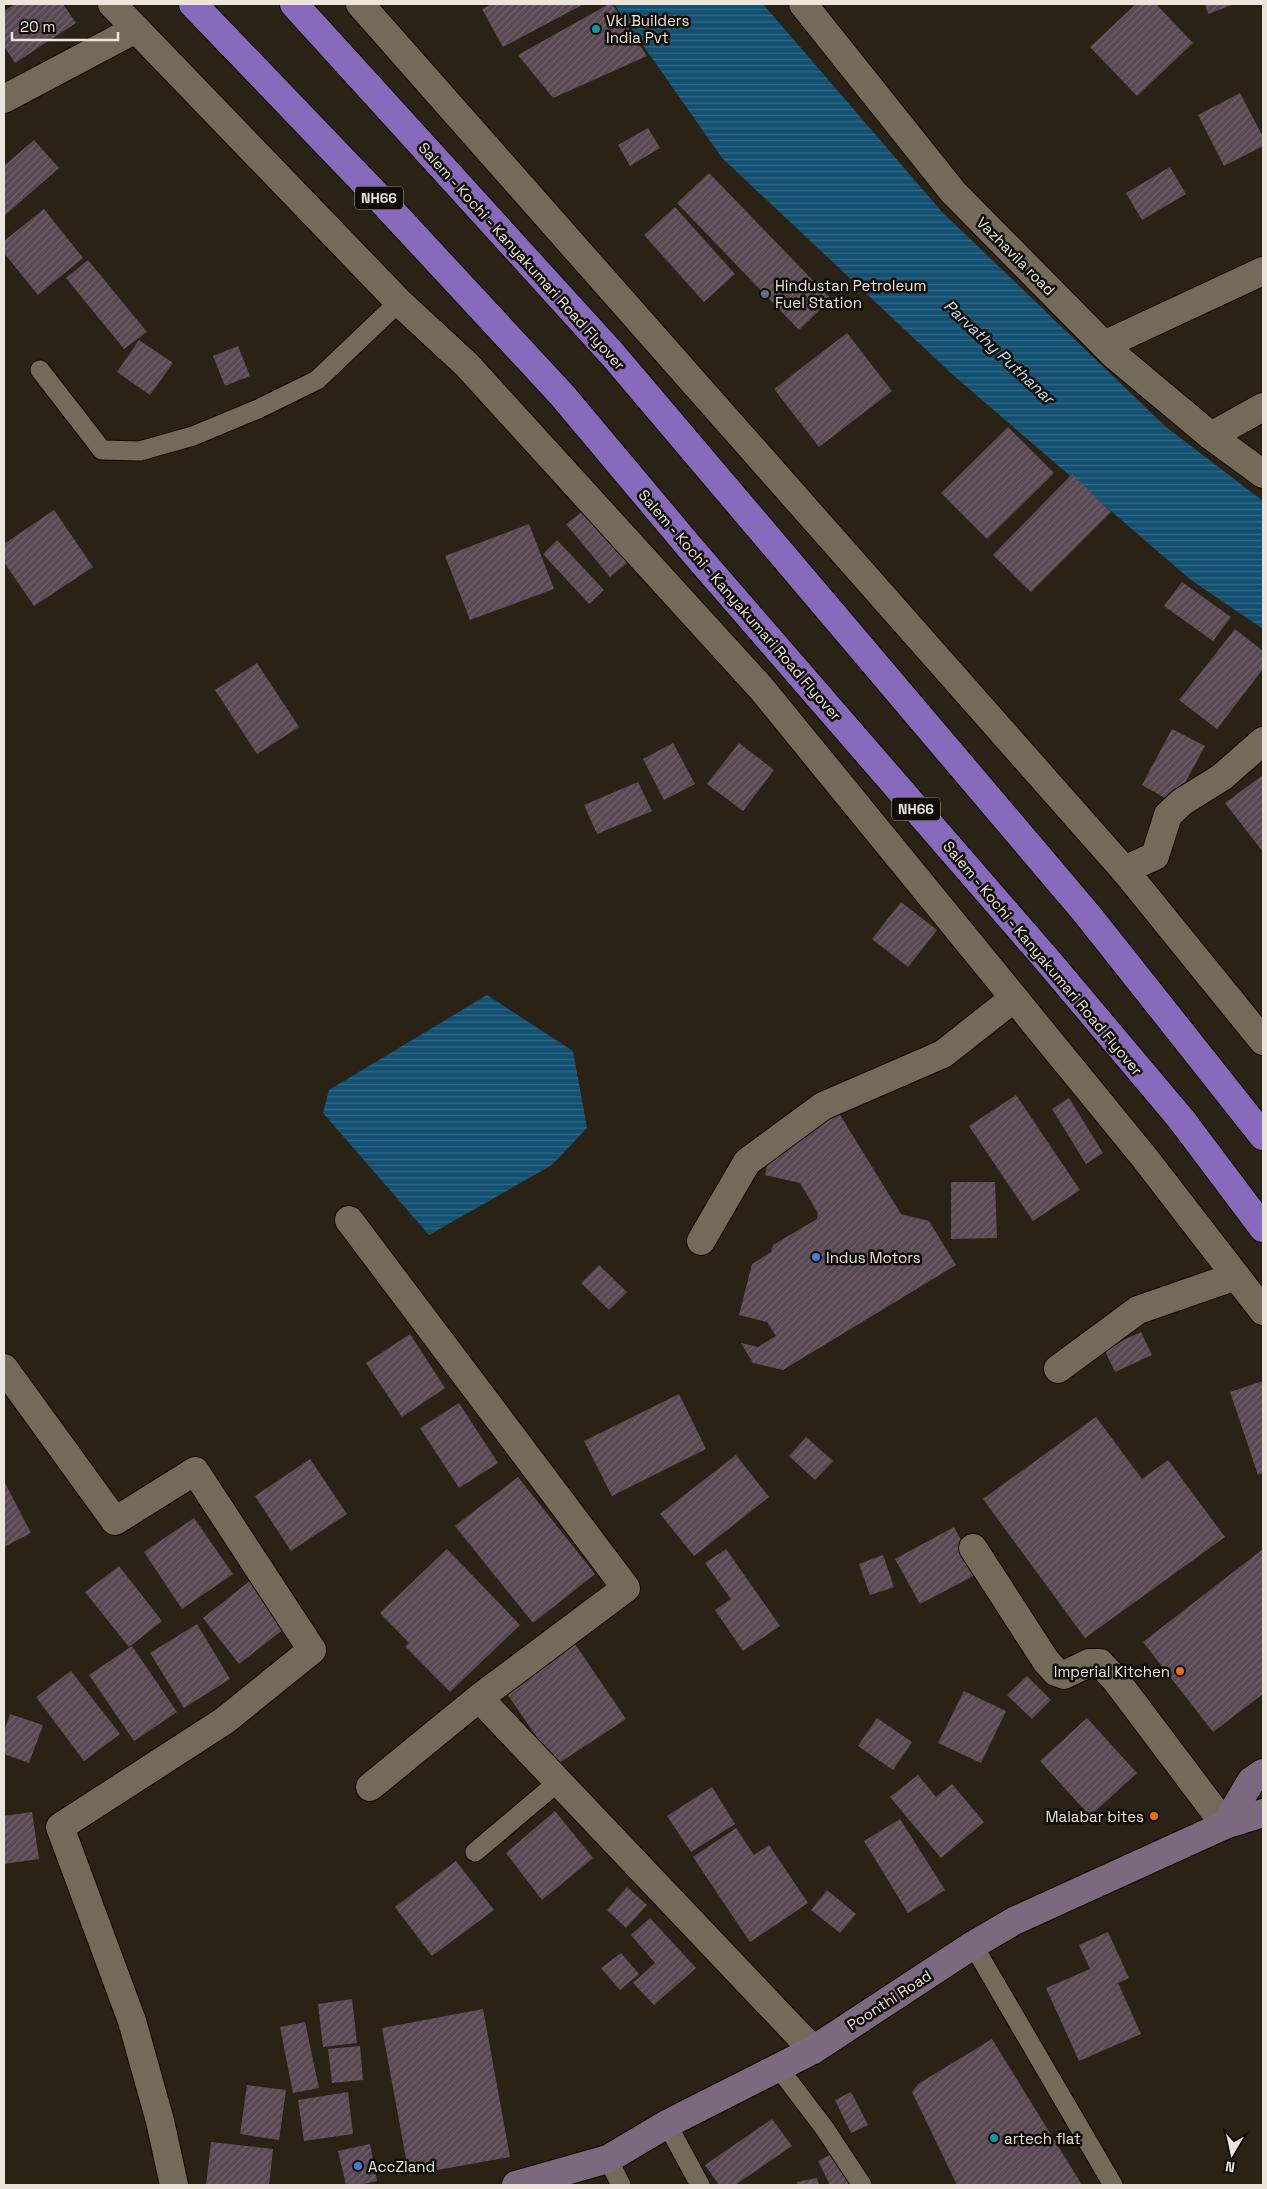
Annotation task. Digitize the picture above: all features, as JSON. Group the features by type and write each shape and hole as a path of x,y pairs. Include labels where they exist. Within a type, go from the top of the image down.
{"highway":[{"name":"Salem - Kochi - Kanyakumari Road Flyover","path":"193,4 391,210 562,395 692,550 1060,976 1181,1120 1263,1228"},
{"name":"Salem - Kochi - Kanyakumari Road Flyover","path":"294,4 613,355 1087,914 1263,1136"}],"main road":[{"path":"1225,1825 1251,1780 1263,1774"},
{"name":"Poonthi Road","path":"516,2185 608,2159 667,2124 813,2050 973,1945 1014,1922 1225,1825 1263,1814"}],"street":[{"path":"112,4 399,302 466,366 762,688 1144,1157 1263,1311"},
{"path":"360,4 1126,872 1263,1041"},
{"name":"Vazhavila road","path":"803,4 953,192 1104,345 1211,436 1263,474"},
{"path":"4,99 136,29"},
{"path":"1104,345 1263,271"},
{"path":"1211,436 1263,407"},
{"path":"1126,872 1135,865 1155,856 1168,815 1182,802 1222,777 1263,741"},
{"path":"701,1240 746,1162 823,1106 943,1054 1014,998"},
{"path":"349,1220 626,1588 479,1698 370,1787"},
{"path":"1058,1369 1138,1310 1236,1276"},
{"path":"4,1368 115,1521 195,1471 312,1650 224,1720 60,1827 132,2021 160,2121 174,2185"},
{"path":"973,1548 1046,1661 1056,1672 1064,1675 1089,1663 1100,1663 1115,1679 1225,1825"},
{"path":"479,1698 813,2050"}],"lane":[{"path":"40,370 102,450 140,451 201,432 258,409 317,380 399,302"},
{"path":"476,1852 558,1782"},
{"path":"973,1945 1113,2185"},
{"path":"778,2067 825,2129 862,2185"},
{"path":"667,2124 700,2185"},
{"path":"608,2159 621,2185"}],"water":[{"name":"Parvathy Puthanar","path":"614,4 763,4 942,212 1166,427 1263,501 1263,629 1191,580 953,375 722,158"},
{"path":"487,995 573,1051 587,1128 552,1165 429,1235 323,1113 329,1090"}],"building":[{"path":"15,4 63,4 76,23 15,63 4,46 4,11"},
{"path":"492,4 584,4 503,47 482,9"},
{"name":"Vkl Builders India Pvt","path":"612,4 647,56 553,98 518,55"},
{"path":"1136,4 1156,4 1193,43 1137,96 1090,47"},
{"path":"1205,4 1235,4 1208,14"},
{"path":"1240,93 1263,137 1263,146 1224,166 1198,115"},
{"path":"648,128 660,148 630,166 618,145"},
{"path":"34,140 59,168 4,216 4,166"},
{"path":"1170,167 1186,194 1142,220 1126,193"},
{"path":"709,173 831,299 799,330 677,203"},
{"path":"675,207 735,274 704,302 644,235"},
{"path":"44,209 83,258 38,295 4,253 4,241"},
{"path":"88,260 147,332 124,349 66,278"},
{"path":"847,333 892,391 819,447 774,389"},
{"path":"139,340 173,363 150,395 117,372"},
{"path":"238,346 250,376 225,386 213,356"},
{"path":"1008,427 1054,473 987,539 941,493"},
{"path":"1072,474 1111,512 1031,592 993,555"},
{"path":"590,506 633,558 610,577 566,524"},
{"path":"54,510 93,567 34,606 4,562 4,544"},
{"path":"529,524 554,589 470,620 445,556"},
{"path":"557,540 604,590 589,604 543,554"},
{"path":"1182,582 1231,617 1213,641 1164,606"},
{"path":"1235,629 1263,651 1263,669 1217,729 1179,700"},
{"path":"257,663 299,727 257,754 215,690"},
{"path":"1172,729 1205,746 1174,803 1142,785"},
{"path":"673,743 695,784 664,800 643,759"},
{"path":"739,743 774,770 743,811 707,784"},
{"path":"1263,775 1263,852 1225,803"},
{"path":"638,782 652,811 597,834 584,805"},
{"path":"901,902 937,930 908,967 872,939"},
{"path":"1016,1095 1080,1190 1033,1221 969,1126"},
{"path":"1069,1098 1103,1153 1086,1164 1052,1109"},
{"path":"837,1110 901,1214 929,1221 956,1265 783,1370 753,1363 741,1343 758,1347 776,1336 767,1322 739,1315 752,1264 771,1252 773,1245 817,1219 818,1213 800,1183 765,1175 771,1150"},
{"path":"951,1182 995,1182 997,1238 951,1239"},
{"path":"599,1265 627,1292 609,1310 581,1283"},
{"path":"1141,1332 1152,1355 1115,1372 1104,1349"},
{"path":"410,1334 445,1388 402,1417 366,1363"},
{"path":"1263,1381 1263,1473 1258,1475 1230,1392"},
{"path":"679,1394 706,1449 612,1496 584,1441"},
{"path":"459,1403 498,1463 459,1488 420,1428"},
{"path":"1096,1417 1142,1479 1168,1460 1225,1537 1085,1638 983,1499"},
{"path":"806,1437 833,1461 815,1480 789,1456"},
{"path":"736,1455 769,1497 694,1556 660,1514"},
{"path":"310,1459 347,1514 291,1551 255,1496"},
{"path":"518,1477 595,1574 533,1623 455,1526"},
{"path":"4,1481 31,1533 4,1547"},
{"path":"194,1518 233,1574 182,1609 144,1552"},
{"path":"954,1527 979,1573 920,1604 895,1559"},
{"path":"447,1549 520,1625 450,1692 405,1646 409,1643 380,1613"},
{"path":"726,1549 780,1626 743,1651 715,1610 731,1599 705,1563"},
{"path":"1263,1549 1263,1694 1213,1732 1143,1642"},
{"path":"883,1555 894,1587 870,1595 859,1564"},
{"path":"119,1566 162,1621 129,1647 85,1592"},
{"path":"251,1580 288,1626 239,1664 203,1618"},
{"path":"197,1624 230,1679 184,1708 150,1653"},
{"path":"575,1644 626,1719 556,1765 505,1691"},
{"path":"132,1646 177,1712 134,1741 89,1675"},
{"path":"71,1671 120,1734 84,1761 36,1697"},
{"path":"1027,1676 1051,1700 1032,1719 1007,1695"},
{"path":"964,1691 1006,1711 981,1763 938,1743"},
{"path":"10,1714 43,1725 29,1763 4,1754 4,1732"},
{"path":"877,1718 912,1742 893,1770 858,1746"},
{"path":"1087,1718 1137,1773 1090,1816 1040,1761"},
{"path":"918,1775 936,1797 952,1784 984,1822 941,1858 890,1797"},
{"path":"712,1787 735,1824 691,1852 667,1816"},
{"path":"555,1811 593,1858 542,1900 506,1853"},
{"path":"32,1812 39,1859 4,1864 4,1816"},
{"path":"900,1819 945,1890 908,1913 864,1841"},
{"path":"736,1828 754,1855 769,1845 808,1903 750,1942 693,1857"},
{"path":"456,1861 494,1910 432,1956 395,1907"},
{"path":"627,1887 647,1905 626,1928 607,1910"},
{"path":"827,1890 856,1914 840,1933 811,1910"},
{"path":"650,1918 696,1968 654,2005 633,1983 655,1963 631,1935"},
{"path":"1108,1932 1129,1978 1118,1983 1141,2034 1079,2061 1046,1988 1090,1969 1079,1945"},
{"path":"621,1953 639,1974 620,1990 601,1968"},
{"path":"352,1999 357,2043 323,2047 318,2004"},
{"path":"483,2009 510,2157 409,2175 382,2028"},
{"path":"305,2022 319,2088 293,2093 280,2027"},
{"name":"artech flat","path":"992,2039 1082,2185 957,2185 912,2092 918,2084"},
{"path":"360,2046 363,2080 332,2083 328,2049"},
{"path":"247,2085 286,2090 279,2140 240,2134"},
{"path":"348,2092 353,2134 304,2141 298,2100"},
{"path":"851,2092 868,2125 851,2133 835,2100"},
{"path":"772,2119 792,2146 735,2185 719,2185 705,2165"},
{"path":"211,2142 273,2149 269,2185 206,2185"},
{"name":"AccZland","path":"370,2144 377,2181 359,2185 346,2185 338,2151"},
{"path":"834,2153 851,2185 830,2185 818,2161"},
{"path":"817,2178 819,2185 797,2185 797,2182"}],"place":[{"name":"Vkl Builders India Pvt","path":"596,29"},
{"name":"Hindustan Petroleum Fuel Station","path":"765,294"},
{"name":"Indus Motors","path":"816,1257"},
{"name":"Imperial Kitchen","path":"1180,1671"},
{"name":"Malabar bites","path":"1154,1816"},
{"name":"artech flat","path":"994,2138"},
{"name":"AccZland","path":"358,2166"}]}
